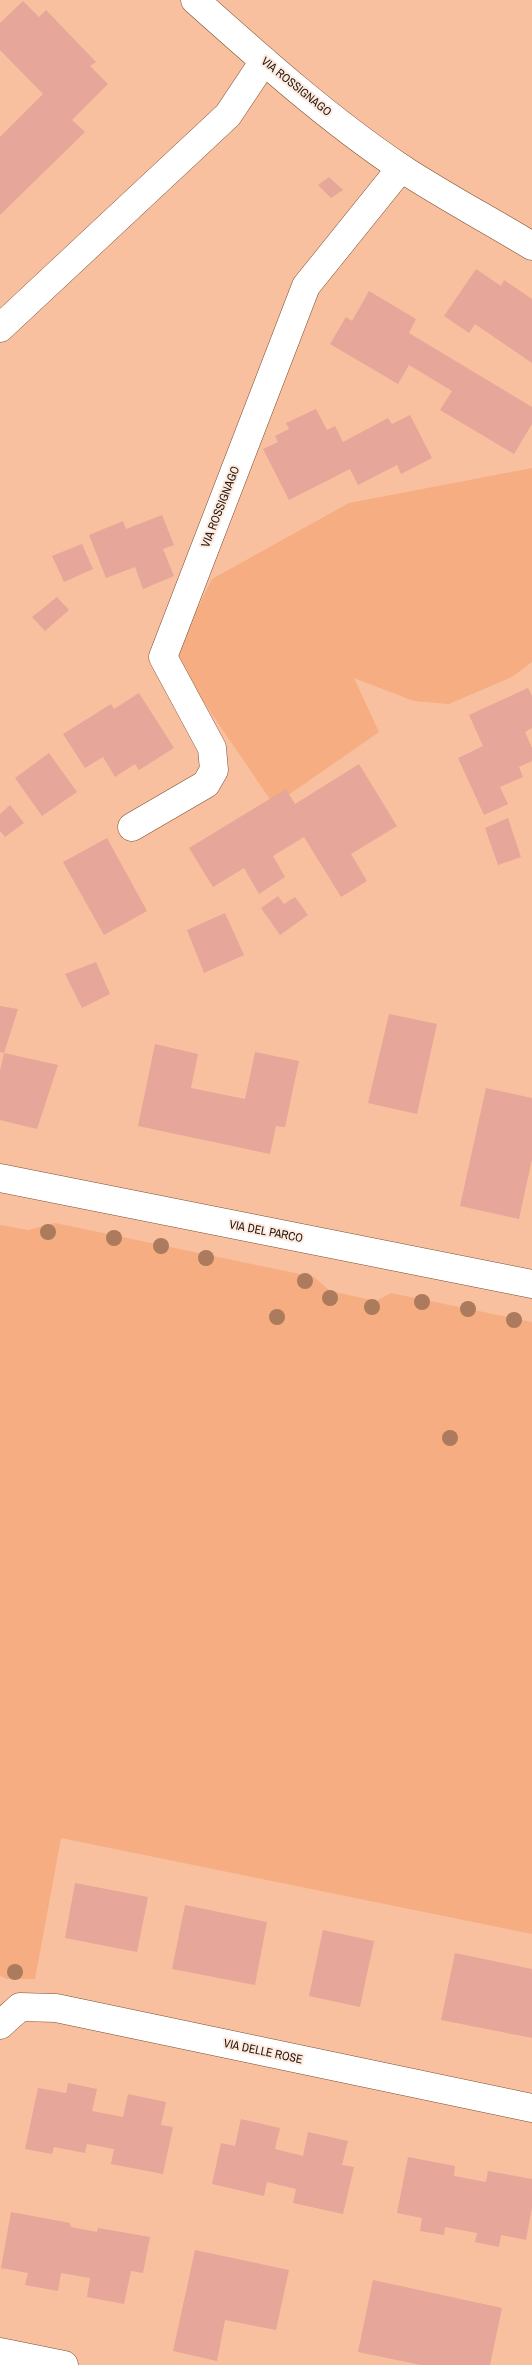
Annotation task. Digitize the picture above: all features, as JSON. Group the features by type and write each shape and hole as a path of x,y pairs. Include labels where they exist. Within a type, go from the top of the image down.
{"street":[{"name":"VIA ROSSIGNAGO","path":"195,0 264,61 338,121 401,168 532,246"},
{"path":"0,328 228,115 264,61"},
{"name":"VIA ROSSIGNAGO","path":"132,827 206,784 214,770 212,748 163,657 306,286 401,168"},
{"name":"VIA DEL PARCO","path":"0,1178 532,1284"},
{"name":"VIA DELLE ROSE","path":"0,2026 20,2007 56,2008 532,2108"},
{"path":"0,2352 64,2365"}],"shaded area":[{"path":"532,468 532,662 512,677 449,704 414,701 354,678 379,732 274,805 173,657 212,579 349,503"},
{"path":"55,1223 314,1277 330,1291 376,1301 391,1293 532,1322 532,1934 61,1838 35,1979 7,1979 0,1976 0,1225 28,1230"}],"building":[{"path":"23,1 39,17 46,10 96,62 90,66 108,84 72,120 85,132 0,215 0,137 43,94 0,50 0,23"},
{"path":"329,177 343,190 331,198 318,185"},
{"path":"476,269 501,286 504,280 532,299 532,363 475,324 469,333 444,316"},
{"path":"369,291 416,319 409,333 532,407 532,424 514,454 440,410 452,391 409,365 398,384 330,344 346,317 352,321"},
{"path":"316,409 327,430 335,426 343,442 388,418 392,424 410,415 432,458 401,474 397,465 358,485 350,469 289,500 263,449 278,442 275,436 289,429 286,423"},
{"path":"162,515 174,545 163,549 174,576 143,589 135,567 106,578 89,535 123,521 126,529"},
{"path":"82,544 93,569 64,582 52,556"},
{"path":"57,597 69,610 45,631 32,617"},
{"path":"528,688 532,696 532,728 525,732 532,748 532,761 519,767 523,777 500,787 508,804 484,815 458,758 483,746 469,715"},
{"path":"139,693 174,748 139,770 135,764 115,777 103,757 85,768 63,734 111,704 114,709"},
{"path":"49,753 77,792 42,816 15,778"},
{"path":"359,764 397,826 351,854 367,881 341,897 304,837 273,856 285,877 259,894 244,868 213,887 189,848 286,789 295,804"},
{"path":"10,805 24,823 5,837 0,831 0,814"},
{"path":"508,818 521,857 498,865 485,828"},
{"path":"107,838 147,911 104,935 63,862"},
{"path":"278,896 284,904 295,897 308,915 280,935 261,908"},
{"path":"225,913 244,955 204,973 187,930"},
{"path":"96,962 110,994 82,1008 65,974"},
{"path":"0,1006 18,1009 4,1053 0,1052"},
{"path":"389,1014 437,1024 417,1114 368,1103"},
{"path":"155,1044 198,1054 191,1088 245,1099 255,1052 299,1061 285,1127 276,1126 270,1154 138,1126"},
{"path":"4,1053 58,1065 37,1129 0,1120 0,1071"},
{"path":"486,1088 532,1098 532,1159 519,1219 460,1206"},
{"path":"75,1883 148,1897 137,1952 65,1938"},
{"path":"185,1905 267,1922 255,1985 172,1969"},
{"path":"323,1930 374,1941 360,2007 309,1996"},
{"path":"455,1953 532,1969 532,2038 441,2020"},
{"path":"68,2083 97,2089 92,2111 123,2117 128,2094 166,2102 161,2125 173,2127 163,2174 111,2164 114,2149 87,2144 85,2153 54,2147 52,2154 25,2149 38,2088 66,2093"},
{"path":"241,2119 280,2128 275,2149 303,2156 308,2132 348,2141 342,2165 354,2167 343,2214 293,2203 296,2189 267,2182 264,2196 212,2184 221,2143 235,2146"},
{"path":"408,2157 455,2166 454,2176 486,2182 488,2171 532,2179 532,2207 526,2240 501,2235 499,2247 475,2242 477,2233 445,2227 444,2235 420,2231 422,2218 397,2213"},
{"path":"11,2212 70,2223 71,2227 97,2232 98,2228 150,2237 143,2273 131,2271 124,2304 87,2297 90,2278 61,2273 58,2291 25,2285 28,2273 1,2268"},
{"path":"195,2250 289,2270 276,2330 225,2320 217,2361 173,2351"},
{"path":"373,2280 502,2308 490,2365 421,2365 358,2352"}]}
